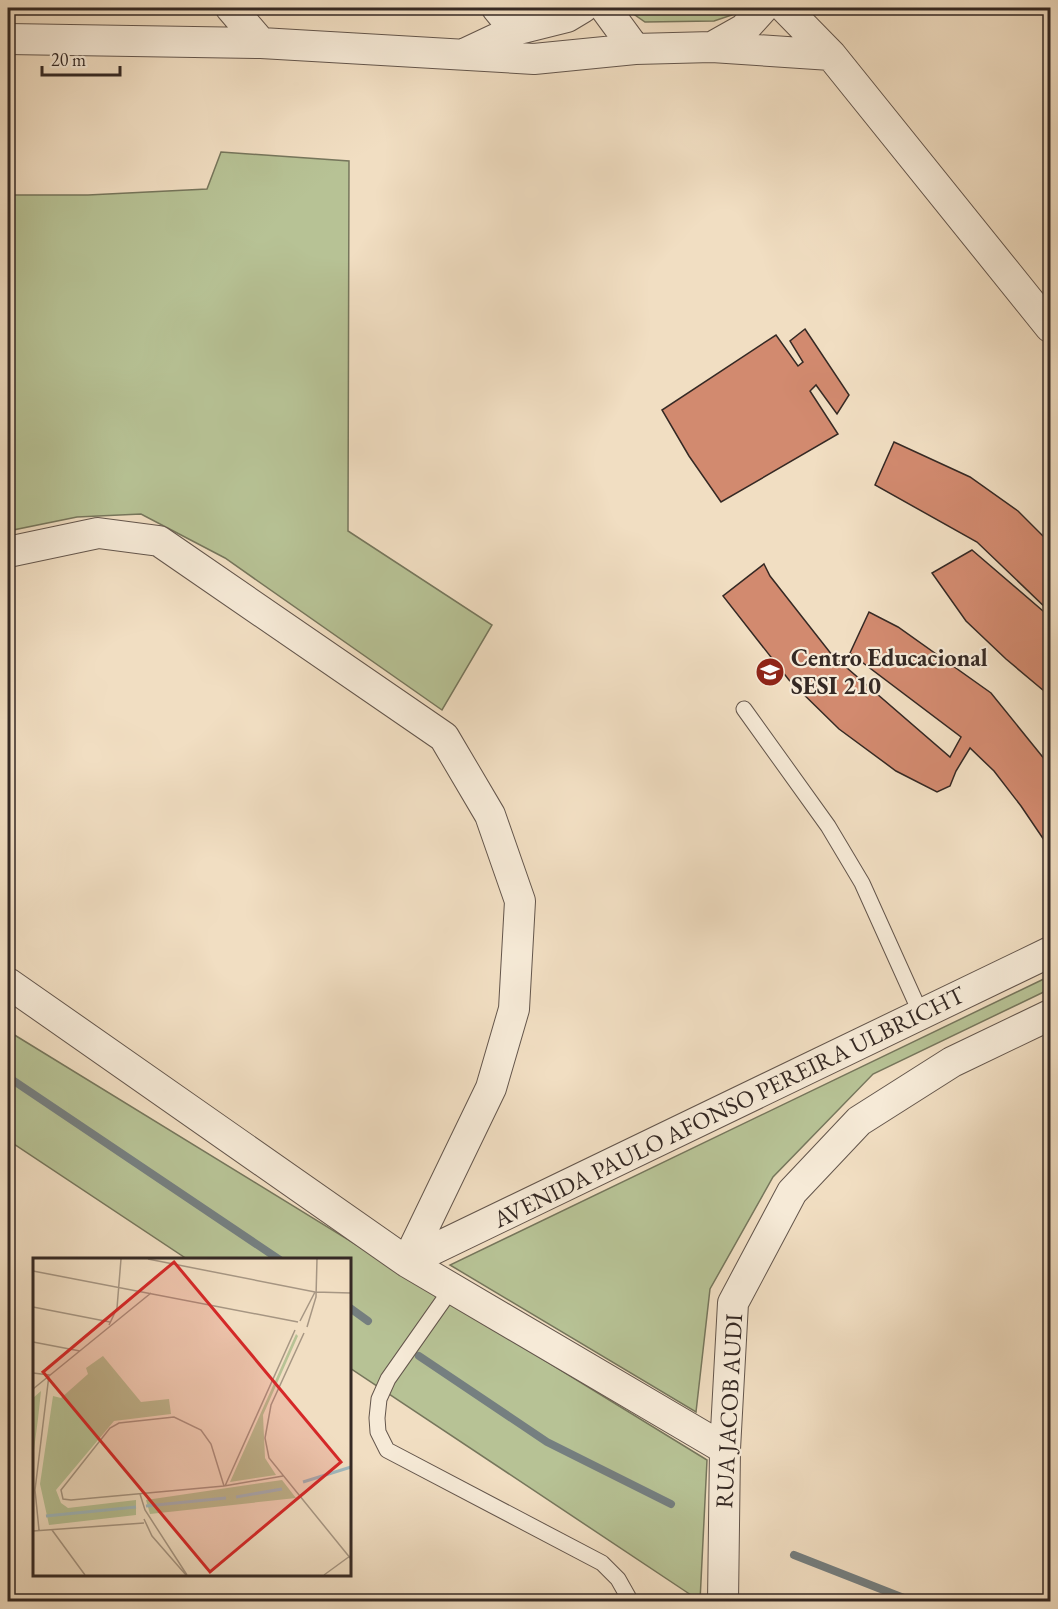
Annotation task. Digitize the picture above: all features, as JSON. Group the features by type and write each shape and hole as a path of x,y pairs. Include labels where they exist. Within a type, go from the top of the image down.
{"street":[{"path":"231,8 261,43"},
{"path":"464,54 506,19 567,17 582,8"},
{"path":"605,8 635,49"},
{"path":"712,46 744,29 763,8"},
{"path":"785,8 831,55 1050,327"},
{"path":"10,38 261,43 534,60 635,49 712,46 831,55"},
{"path":"8,552 98,533 159,541 444,737 490,815 520,901 514,1010 491,1088 407,1262"},
{"name":"AVENIDA PAULO AFONSO PEREIRA ULBRICHT","path":"407,1262 1050,952"},
{"path":"8,984 407,1262 725,1449"},
{"name":"RUA JACOB AUDI","path":"723,1602 725,1449 733,1304 792,1192 859,1121 952,1062 1050,1015"}],"lane":[{"path":"744,709 828,826 862,883 921,1014"},
{"path":"452,1288 388,1379 379,1399 378,1432 387,1450 602,1563 618,1579 631,1602"}],"green space":[{"path":"625,8 733,8 732,15 714,21 645,22"},
{"path":"221,152 349,161 348,531 492,625 442,710 225,558 141,514 77,517 8,531 8,195 88,195 207,189"},
{"path":"1050,976 1050,989 873,1074 773,1177 710,1289 696,1412 450,1265"},
{"path":"8,1031 707,1460 700,1601 351,1369 351,1258 185,1258 8,1140"}],"building":[{"path":"805,329 849,395 837,414 816,385 810,391 838,434 721,502 689,456 662,410 776,335 798,366 803,362 790,341"},
{"path":"894,442 970,477 1018,511 1050,543 1050,612 977,542 875,485"},
{"path":"972,550 1050,617 1050,696 966,621 932,573"},
{"path":"764,564 770,576 832,655 950,757 961,737 850,653 869,612 898,627 991,693 1050,766 1050,836 1044,840 994,771 970,748 950,786 937,792 896,771 839,729 789,680 723,596"}],"waterway":[{"path":"8,1077 277,1258"},
{"path":"351,1309 368,1321"},
{"path":"419,1356 547,1442 671,1504"},
{"path":"794,1555 914,1602"}],"place":[{"name":"Centro Educacional SESI 210","path":"770,672"}]}
